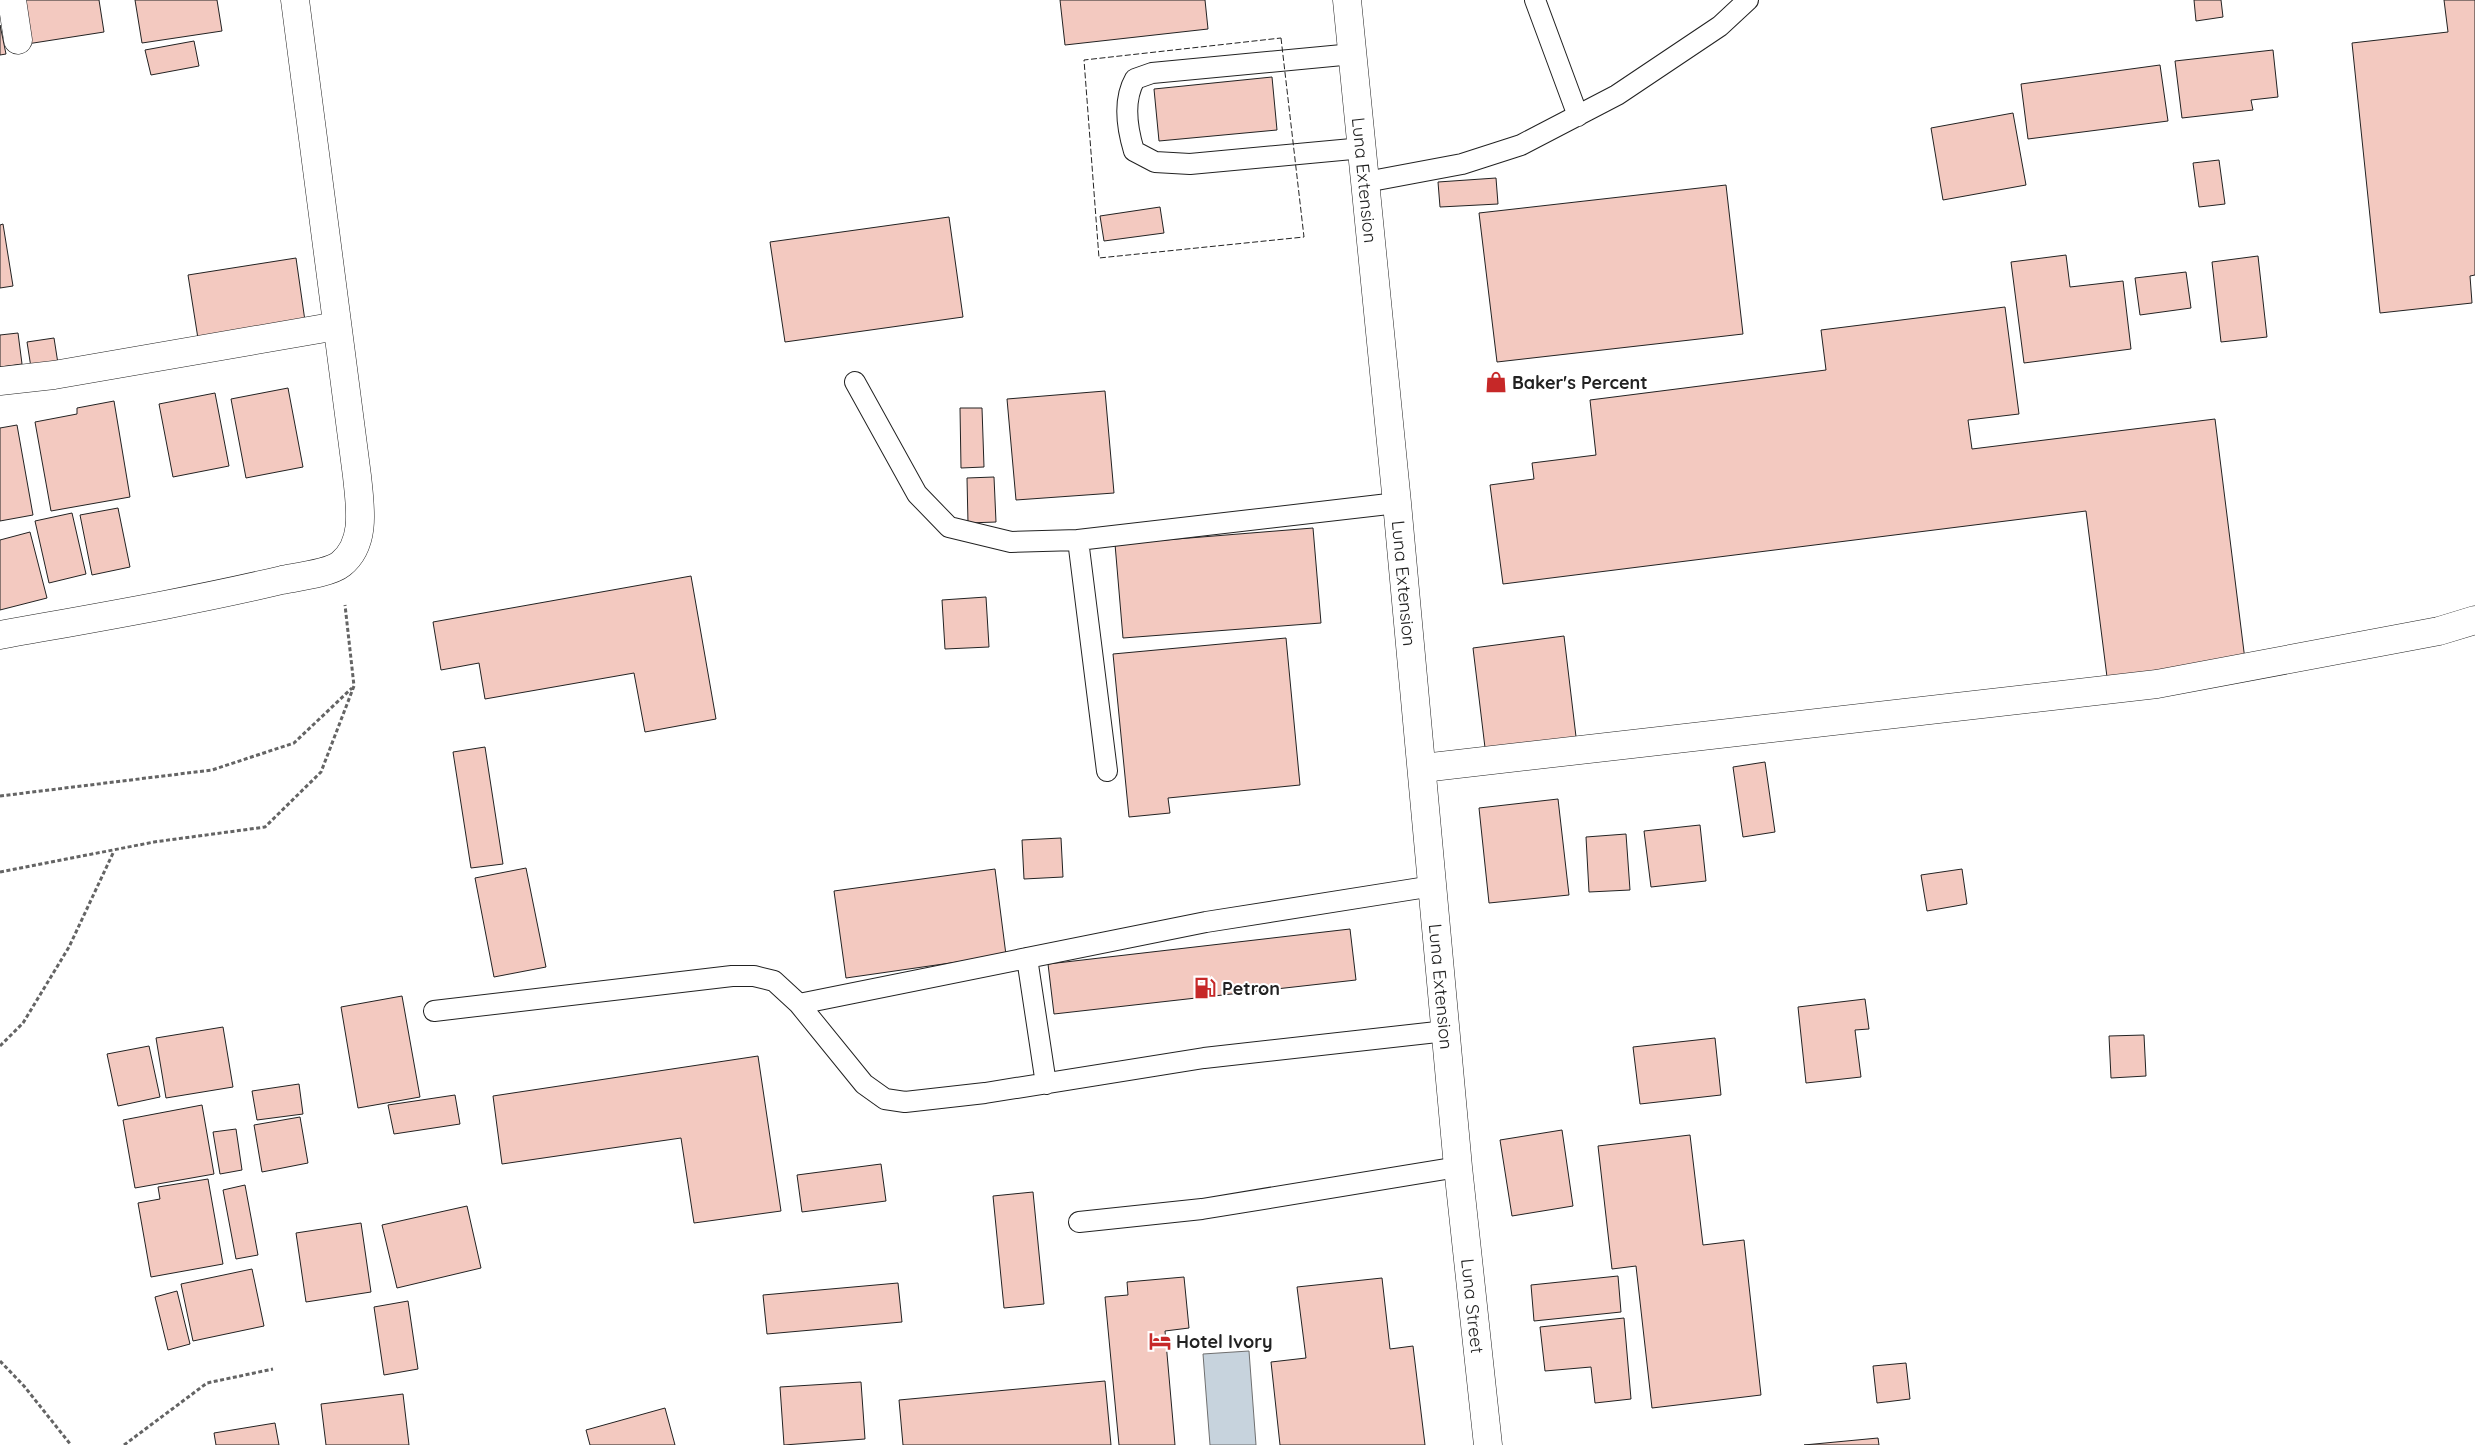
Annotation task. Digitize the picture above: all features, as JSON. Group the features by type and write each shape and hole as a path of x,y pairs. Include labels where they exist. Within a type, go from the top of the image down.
{"main road":[{"path":"12,0 18,40"},
{"path":"0,635 228,593 340,565 358,543 361,510 295,0"},
{"name":"Luna Extension","path":"1347,0 1398,503 1458,1167"},
{"path":"0,381 54,374 337,326"},
{"path":"1423,768 2157,684 2439,632 2475,620"},
{"name":"Luna Street","path":"1458,1167 1488,1445"}],"lane":[{"path":"1535,0 1578,116"},
{"path":"1366,182 1462,164 1521,145 1617,95 1720,26 1748,0"},
{"path":"1353,54 1152,73 1135,79 1129,90 1129,135 1134,151 1155,162 1190,164 1363,148"},
{"path":"855,382 917,494 949,527 1011,542 1078,540 1398,503"},
{"path":"1078,540 1107,771"},
{"path":"799,1004 1206,922 1433,886"},
{"path":"1027,958 1046,1084"},
{"path":"434,1011 732,976 754,976 774,981 799,1004 864,1084 885,1099 905,1102 1046,1084 1204,1058 1446,1031"},
{"path":"1079,1222 1202,1209 1458,1167"}],"path":[{"path":"0,872 114,850 265,827 321,772 354,686 340,565"},
{"path":"0,796 212,770 294,743 354,686"},
{"path":"0,1046 23,1024 69,947 114,850"},
{"path":"0,1361 24,1386 71,1445"},
{"path":"124,1445 207,1383 273,1369"}],"shaded area":[{"path":"1249,1351 1256,1445 1210,1445 1203,1354"}],"building":[{"path":"19,0 99,0 104,32 27,44"},
{"path":"135,0 217,0 222,31 142,43"},
{"path":"1060,0 1205,0 1208,29 1065,45"},
{"path":"2194,0 2221,0 2223,17 2196,21"},
{"path":"2444,0 2475,0 2475,275 2470,276 2472,303 2380,313 2352,43 2448,32"},
{"path":"0,25 6,54 0,55"},
{"path":"194,41 199,66 151,75 145,50"},
{"path":"2273,50 2278,97 2251,100 2253,110 2182,118 2175,61"},
{"path":"2160,65 2168,121 2028,139 2021,84"},
{"path":"1272,77 1277,130 1159,141 1154,89"},
{"path":"2013,113 2026,185 1943,200 1931,128"},
{"path":"2219,160 2225,204 2199,207 2193,163"},
{"path":"1496,178 1498,204 1440,207 1438,182"},
{"path":"1726,185 1743,334 1497,362 1479,213"},
{"path":"1160,207 1164,233 1104,241 1100,216"},
{"path":"949,217 963,317 785,342 770,242"},
{"path":"3,224 13,286 0,288 0,225"},
{"path":"2066,255 2070,287 2123,281 2131,349 2024,363 2011,262"},
{"path":"2258,256 2267,337 2221,342 2212,262"},
{"path":"296,258 306,328 199,345 188,275"},
{"path":"2186,272 2191,308 2140,315 2135,278"},
{"path":"2005,307 2019,414 1968,420 1972,449 2215,419 2245,660 2107,677 2086,511 1503,584 1490,485 1534,479 1532,463 1596,455 1590,400 1826,370 1821,330"},
{"path":"18,333 22,364 0,367 0,335"},
{"path":"54,338 59,370 32,374 27,342"},
{"path":"288,388 303,467 246,478 231,399"},
{"path":"1105,391 1114,493 1016,500 1007,399"},
{"path":"215,393 229,466 173,477 159,404"},
{"path":"114,401 130,497 51,511 35,422 77,414 77,408"},
{"path":"960,408 982,408 984,467 961,468"},
{"path":"17,425 33,515 0,521 0,428"},
{"path":"994,477 996,522 968,523 967,478"},
{"path":"118,508 130,567 92,575 80,515"},
{"path":"72,513 86,574 49,583 35,521"},
{"path":"1313,528 1321,623 1123,638 1115,544"},
{"path":"30,532 47,598 0,610 0,540"},
{"path":"691,576 716,719 645,732 634,673 485,699 479,663 441,670 433,622"},
{"path":"986,597 989,647 945,649 942,600"},
{"path":"1564,636 1577,745 1486,756 1473,648"},
{"path":"1286,638 1300,785 1168,798 1170,813 1129,817 1113,654"},
{"path":"485,747 503,864 471,868 453,752"},
{"path":"1765,762 1775,832 1743,837 1733,767"},
{"path":"1558,799 1569,895 1489,903 1479,808"},
{"path":"1700,825 1706,881 1651,887 1644,831"},
{"path":"1626,834 1630,890 1589,892 1586,837"},
{"path":"1061,838 1063,877 1024,879 1022,840"},
{"path":"526,868 546,967 494,977 475,878"},
{"path":"995,869 1006,955 846,978 834,891"},
{"path":"1962,869 1967,904 1927,911 1921,875"},
{"path":"1350,929 1356,980 1054,1014 1048,964"},
{"path":"402,996 420,1097 358,1108 341,1007"},
{"path":"1865,999 1869,1029 1855,1030 1861,1077 1806,1083 1798,1007"},
{"path":"223,1027 233,1087 166,1098 156,1038"},
{"path":"2144,1035 2146,1076 2111,1078 2109,1036"},
{"path":"1715,1038 1721,1095 1640,1104 1633,1047"},
{"path":"149,1046 160,1097 118,1106 107,1054"},
{"path":"758,1056 781,1211 694,1223 681,1138 502,1164 493,1096"},
{"path":"299,1084 303,1114 257,1120 252,1091"},
{"path":"455,1095 460,1124 394,1134 388,1105"},
{"path":"202,1105 214,1174 135,1188 123,1120"},
{"path":"300,1117 308,1163 262,1172 254,1125"},
{"path":"236,1129 242,1170 220,1174 213,1132"},
{"path":"1562,1130 1573,1206 1512,1216 1500,1140"},
{"path":"1690,1135 1703,1245 1744,1240 1761,1395 1652,1408 1636,1266 1612,1269 1598,1146"},
{"path":"881,1164 886,1201 802,1212 797,1175"},
{"path":"208,1179 223,1264 151,1277 138,1203 160,1199 158,1187"},
{"path":"245,1185 258,1255 236,1259 223,1190"},
{"path":"1033,1192 1044,1304 1004,1308 993,1196"},
{"path":"467,1206 481,1268 397,1288 382,1225"},
{"path":"361,1223 371,1292 306,1302 296,1233"},
{"path":"252,1269 264,1326 193,1341 181,1284"},
{"path":"1618,1276 1621,1312 1534,1321 1531,1285"},
{"path":"1184,1277 1189,1328 1165,1331 1175,1445 1119,1445 1105,1297 1128,1295 1127,1282"},
{"path":"1382,1278 1390,1349 1413,1346 1425,1445 1280,1445 1271,1362 1306,1358 1297,1287"},
{"path":"898,1283 902,1322 767,1334 763,1295"},
{"path":"177,1291 190,1344 168,1350 155,1297"},
{"path":"408,1301 418,1369 384,1375 374,1307"},
{"path":"1624,1318 1631,1399 1595,1403 1591,1367 1545,1371 1540,1327"},
{"path":"1906,1363 1910,1399 1877,1403 1873,1366"},
{"path":"1105,1381 1111,1445 903,1445 899,1400"},
{"path":"861,1382 865,1439 784,1445 780,1387"},
{"path":"403,1394 409,1445 326,1445 321,1404"},
{"path":"665,1408 675,1445 590,1445 586,1430"},
{"path":"275,1423 279,1445 216,1445 214,1433"},
{"path":"1878,1438 1879,1445 1804,1445"}],"fence":[{"path":"1281,38 1304,237 1099,258 1084,60 1281,38"}],"place":[{"name":"Baker's Percent","path":"1496,382"},
{"name":"Petron","path":"1205,988"},
{"name":"Hotel Ivory","path":"1160,1341"}]}
